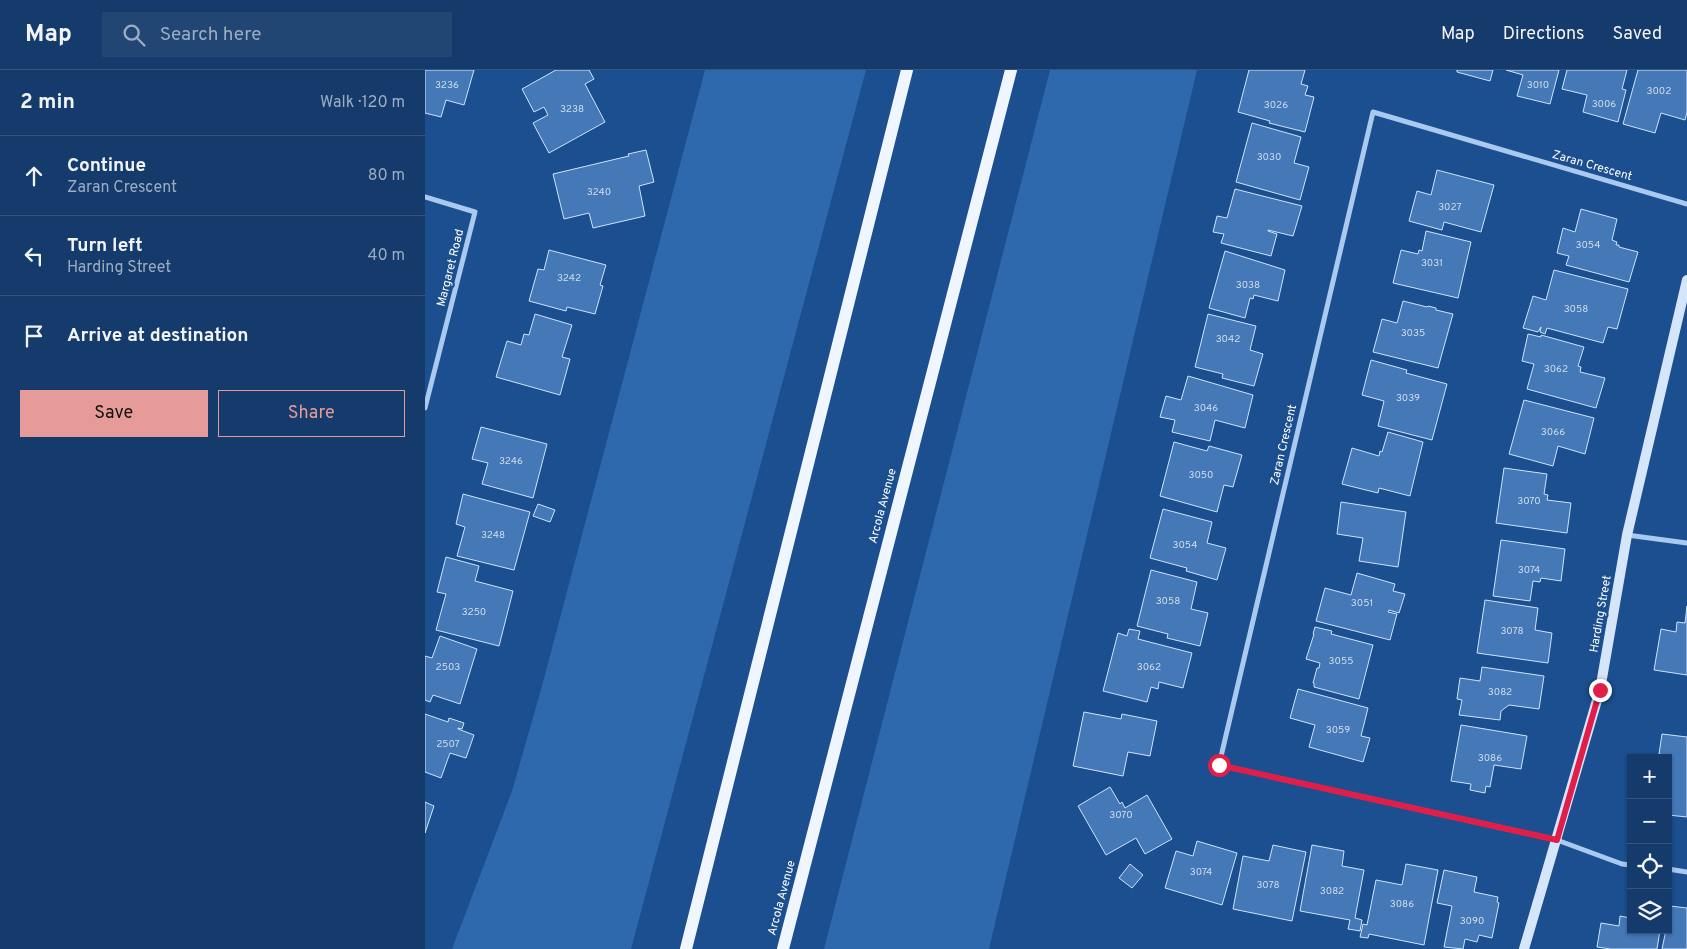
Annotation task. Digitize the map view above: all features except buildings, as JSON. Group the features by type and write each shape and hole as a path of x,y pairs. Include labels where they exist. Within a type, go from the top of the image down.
{"main road":[{"path":"686,949 907,70"},
{"name":"Arcola Avenue","path":"783,949 1011,70"}],"street":[{"name":"Zaran Crescent","path":"1557,840 1219,765 1373,112 1687,204"},
{"name":"Margaret Road","path":"425,197 475,212 425,408"},
{"name":"Harding Street","path":"1524,949 1600,690 1627,535 1687,280"},
{"path":"1627,535 1687,543"},
{"path":"1557,840 1627,865"},
{"path":"1672,870 1687,872"}],"shaded area":[{"path":"705,70 866,70 631,949 452,949 512,791 542,686"},
{"path":"1050,70 1197,70 989,949 824,949"}],"route":[{"path":"1219,765 1557,840 1600,690"}]}
